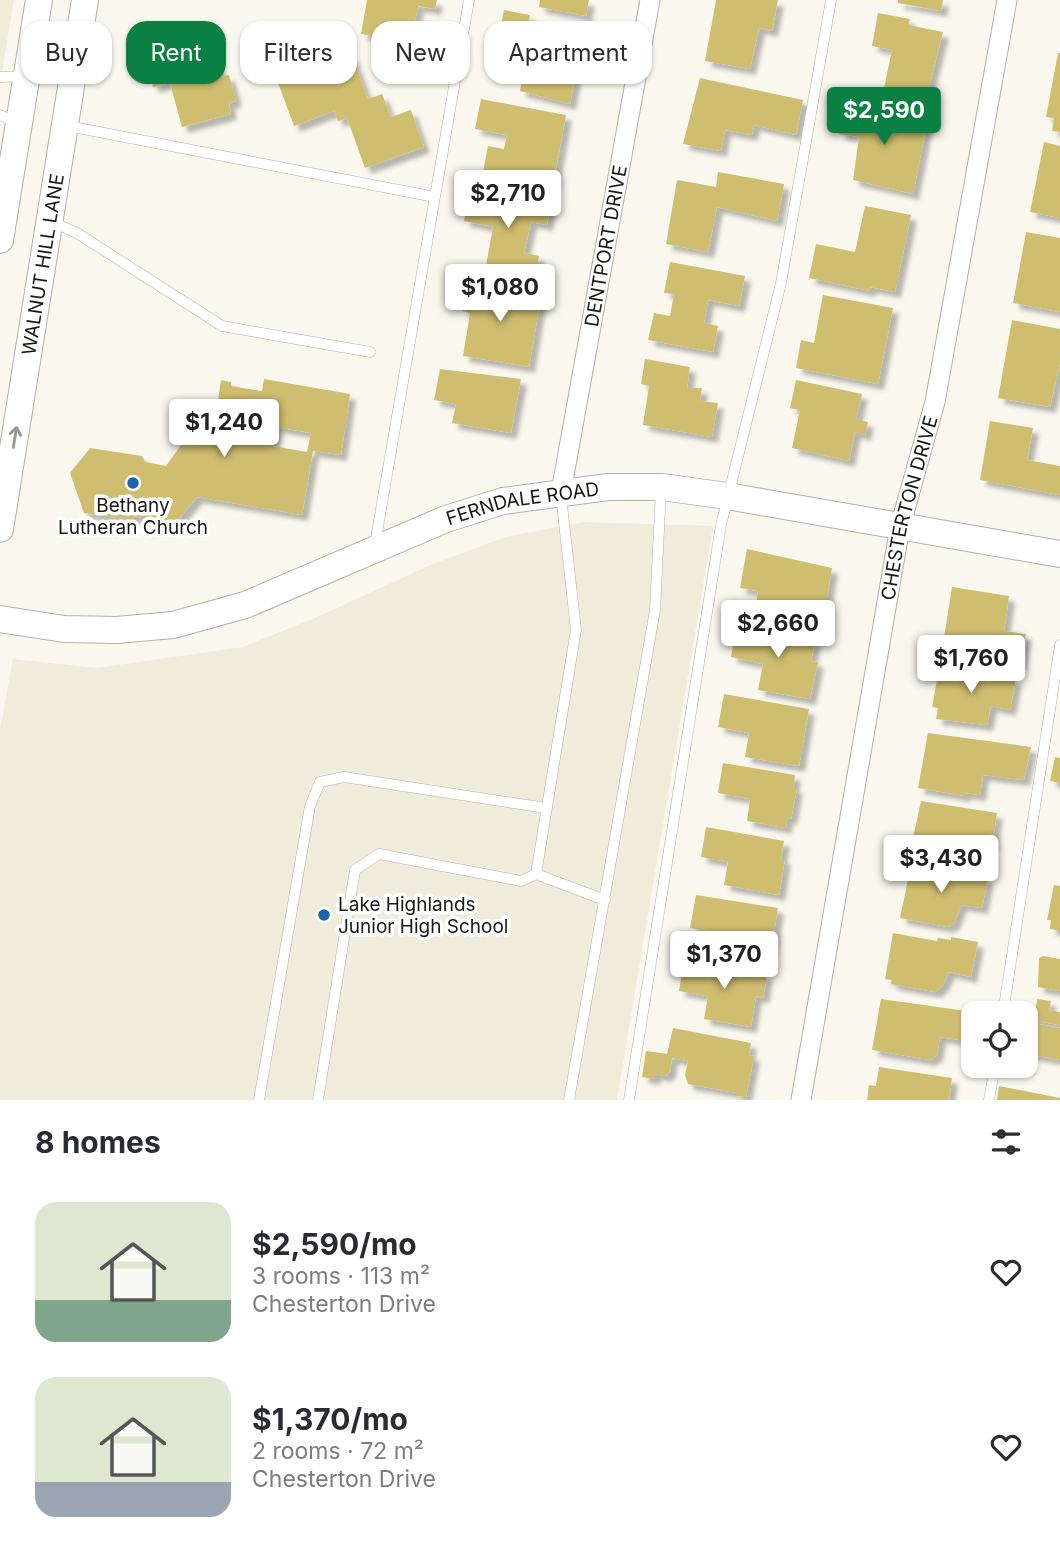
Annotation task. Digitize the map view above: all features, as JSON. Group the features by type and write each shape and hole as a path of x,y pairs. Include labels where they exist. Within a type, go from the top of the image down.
{"street":[{"path":"36,21 39,0"},
{"name":"WALNUT HILL LANE","path":"0,529 85,0"},
{"name":"DENTPORT DRIVE","path":"561,492 650,0"},
{"name":"CHESTERTON DRIVE","path":"801,1100 900,527 935,402 1007,0"},
{"path":"0,240 5,211 9,119 24,84"},
{"path":"5,211 49,221"},
{"name":"FERNDALE ROAD","path":"0,619 64,629 117,630 173,625 245,605 458,516 503,501 561,492 662,487 1060,555"}],"lane":[{"path":"374,551 469,0"},
{"path":"629,1100 727,496 781,283 831,0"},
{"path":"0,77 21,76"},
{"path":"65,125 435,197"},
{"path":"49,221 78,233 222,326 370,352"},
{"path":"569,1100 655,610 662,487"},
{"path":"536,874 576,630 561,492"},
{"path":"1005,1001 1060,645"},
{"path":"259,1100 310,806 320,782 344,777 546,808"},
{"path":"318,1100 355,870 379,854 521,881 536,874 605,900"},
{"path":"989,1100 993,1078"}],"shaded area":[{"path":"0,0 14,0 0,83"},
{"name":"Lake Highlands Junior High School","path":"583,522 713,526 617,1100 0,1100 0,730 13,659 97,668 243,647 317,617 435,563 506,537"}],"building":[{"path":"367,0 437,0 435,9 418,6 415,21 371,21 371,36 361,34"},
{"path":"540,0 589,0 586,16 539,7"},
{"path":"716,0 778,0 772,31 759,28 750,69 705,61"},
{"path":"898,0 943,0 941,11 898,3"},
{"path":"504,10 530,15 529,21 502,21"},
{"path":"878,13 910,19 908,25 943,32 924,106 882,98 892,50 872,46"},
{"path":"1058,53 1060,132 1052,131 1054,118 1046,117"},
{"path":"357,69 368,99 382,94 391,117 411,110 424,147 365,168 347,118 338,121 334,111 294,126 278,84 357,84"},
{"path":"229,75 236,101 229,103 231,114 182,127 170,84 226,84 226,76"},
{"path":"700,78 803,100 796,135 754,125 752,135 725,130 721,151 683,144"},
{"path":"521,84 574,84 570,104 520,91"},
{"path":"481,99 566,115 553,185 483,172 488,146 504,149 507,135 475,129"},
{"path":"845,101 889,110 888,116 927,123 913,194 853,180 859,137 839,134"},
{"path":"1044,142 1060,146 1060,218 1030,212"},
{"path":"718,172 784,184 777,221 717,207 708,252 666,244 677,180 716,187"},
{"path":"471,188 551,203 547,225 531,222 524,253 539,256 534,281 485,271 493,227 464,221"},
{"path":"865,206 911,215 895,292 870,287 870,291 809,278 816,244 855,252"},
{"path":"1026,232 1060,238 1060,312 1013,303"},
{"path":"670,262 745,276 739,306 708,300 704,323 718,326 713,352 648,340 654,313 670,316 674,294 664,293"},
{"path":"467,279 503,285 502,290 541,297 529,367 463,356 470,313 462,311"},
{"path":"823,295 893,308 878,384 796,368 801,340 814,343"},
{"path":"1012,320 1060,329 1060,363 1050,407 998,398"},
{"path":"645,359 690,367 687,388 702,388 700,401 718,403 712,437 643,425 649,386 641,384"},
{"path":"440,369 521,379 511,433 452,423 456,404 434,400"},
{"path":"264,379 350,394 341,455 313,451 302,515 197,497 173,526 135,516 131,520 84,513 70,473 90,448 142,456 145,462 166,466 189,434 246,442 249,419 216,414 221,380 231,382 231,386 262,391","holes":["276,427 311,433 307,452 273,446"]},
{"path":"796,380 862,394 856,419 868,422 865,435 855,432 849,461 792,448 800,410 790,408"},
{"path":"990,421 1033,428 1027,460 1060,466 1060,495 980,480"},
{"path":"747,549 832,568 821,632 771,623 773,608 756,604 758,591 740,588"},
{"path":"952,587 1009,596 1004,631 1026,634 1020,666 946,654 948,639 944,638"},
{"path":"737,624 815,640 811,661 818,662 810,699 758,690 763,664 731,657"},
{"path":"945,666 1016,679 1010,710 991,706 987,725 936,719 938,708 932,707 937,680 942,681"},
{"path":"724,694 809,709 799,766 745,757 749,733 718,727"},
{"path":"928,733 1031,747 1024,780 983,775 980,795 965,793 965,796 918,788"},
{"path":"1055,757 1060,758 1060,783 1050,781"},
{"path":"723,763 795,775 793,788 797,788 791,819 787,818 786,828 747,821 750,799 718,793"},
{"path":"921,801 997,813 992,845 959,839 955,860 910,852"},
{"path":"706,827 784,841 781,859 785,859 779,895 724,885 728,862 701,857"},
{"path":"911,865 988,878 982,908 961,905 954,923 948,927 900,918"},
{"path":"1054,885 1060,886 1060,931 1050,929 1051,920 1047,920"},
{"path":"696,895 778,908 769,962 720,954 724,933 690,928"},
{"path":"893,933 937,941 938,938 951,940 951,937 978,942 971,977 949,972 943,985 935,992 891,984 892,980 885,979"},
{"path":"1043,956 1060,959 1060,991 1038,987 1039,958"},
{"path":"684,961 767,975 763,998 756,996 751,1027 704,1019 708,996 679,991"},
{"path":"881,999 961,1010 960,1040 940,1037 937,1055 930,1060 872,1050"},
{"path":"1037,1001 1051,1001 1049,1010 1060,1012 1060,1025 1038,1021"},
{"path":"1038,1024 1060,1028 1060,1060 1038,1056"},
{"path":"673,1028 751,1043 749,1055 754,1056 746,1097 688,1084 685,1075 688,1061 672,1058 670,1072 665,1076 655,1074 654,1079 642,1077 646,1051 667,1054"},
{"path":"879,1067 952,1078 949,1100 867,1100 869,1085 876,1086"},
{"path":"999,1086 1060,1098 1060,1100 997,1100"}],"place":[{"name":"Bethany Lutheran Church","path":"133,483"},
{"name":"Lake Highlands Junior High School","path":"324,915"}]}
